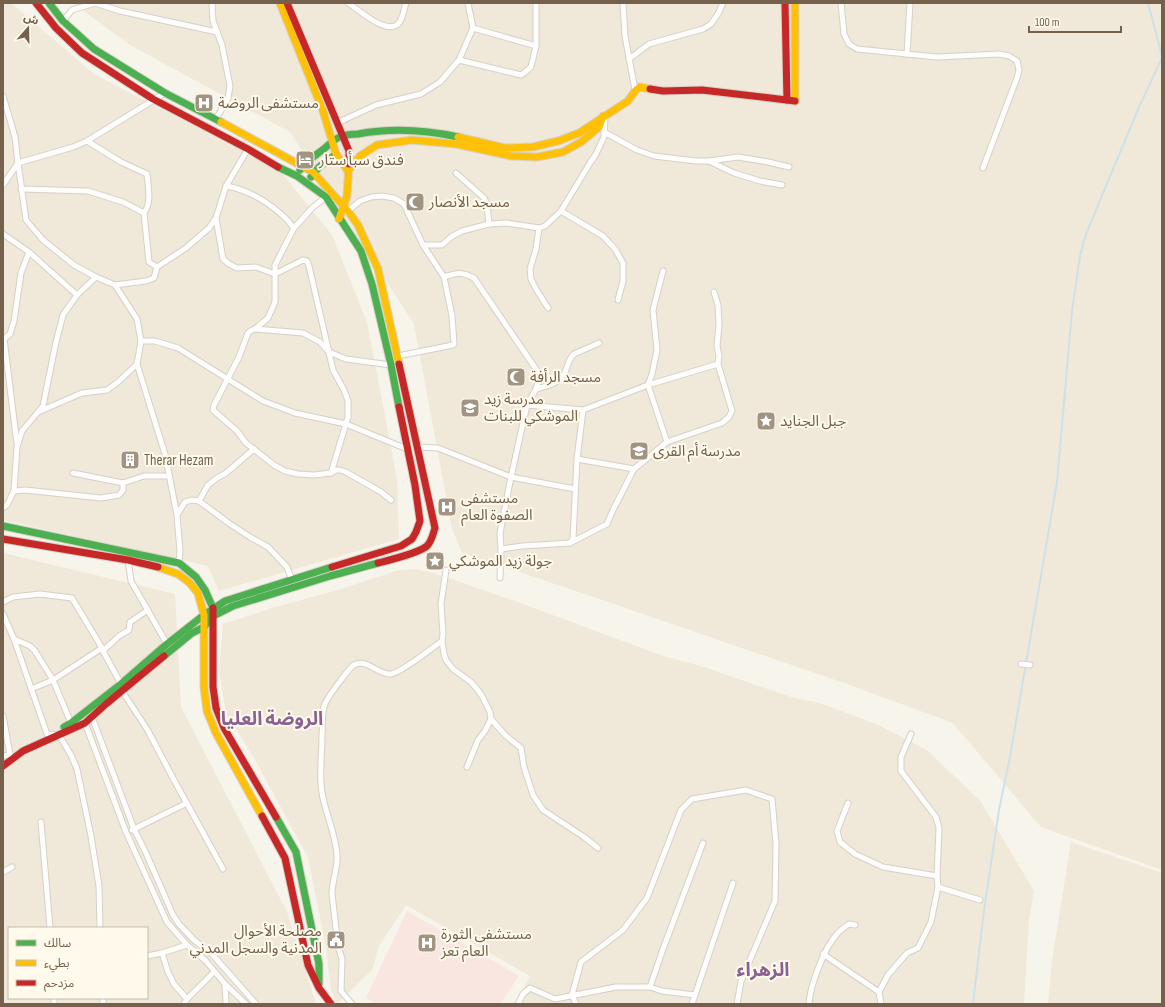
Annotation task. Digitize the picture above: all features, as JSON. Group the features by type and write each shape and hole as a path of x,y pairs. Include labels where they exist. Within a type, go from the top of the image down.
{"main road":[{"path":"3,761 47,734 72,723 122,688 192,633 204,627 213,612 225,601 401,546 412,539 420,521 415,485 391,365 372,284 361,251 326,197 297,176 268,162 248,149 153,99 82,53 56,28 36,3"},
{"path":"3,766 23,751 85,723 167,644 204,615 330,576 410,554 427,546 432,538 435,528 378,269 358,225 346,208 313,172 165,93 94,48 63,21 49,3"},
{"path":"280,3 323,111 336,154 348,171"},
{"path":"288,3 349,151 346,208 339,219"},
{"path":"785,3 791,101"},
{"path":"791,101 795,3"},
{"path":"297,176 302,167 310,158 342,136 368,132 408,130 449,135 505,148 533,147 558,141 579,133 628,101 640,87 663,91 702,90 791,101"},
{"path":"348,171 360,156 377,145 412,140 456,144 511,156 537,157 563,152 581,142 599,127 604,116"},
{"path":"308,183 313,172 336,154"},
{"path":"3,526 179,563 196,577 205,590 213,612 213,687 216,708 224,728 296,852 319,964 320,988"},
{"path":"3,539 156,566 178,574 189,582 198,593 204,615 204,687 207,711 216,733 285,858 308,965 320,988 331,1004"}],"street":[{"path":"63,21 72,10 95,3 120,11 216,32"},
{"path":"212,3 213,21 222,45 230,86 228,98 216,119"},
{"path":"348,3 380,25 388,27 398,23 406,3"},
{"path":"337,123 376,105 421,94 440,82 459,60 473,28 468,3"},
{"path":"459,60 521,75 524,73 531,67 536,46 536,3"},
{"path":"623,3 625,36 636,90"},
{"path":"629,59 649,44 703,29 711,24 723,3"},
{"path":"841,3 844,34 849,44 857,49 938,57 999,54 1009,56 1017,61 1019,70 1017,78 983,168"},
{"path":"907,54 910,3"},
{"path":"473,28 536,46"},
{"path":"3,185 18,163 73,147 86,141 165,93"},
{"path":"3,96 15,137 26,220 42,240 74,265 114,285 146,281 154,278 157,267 186,248 209,228 216,218 226,186 248,149"},
{"path":"423,245 442,245 462,230 489,224 507,224 539,228 545,226 560,211 596,154 604,137 604,116"},
{"path":"604,132 637,150 654,156 696,161 709,161 738,157 789,167"},
{"path":"86,141 121,162 147,174 149,195 147,208 144,213 149,262 157,267"},
{"path":"709,161 734,173 760,181 782,185"},
{"path":"456,173 484,198 489,224"},
{"path":"226,186 237,188 263,201 279,212 294,228"},
{"path":"21,189 88,191 123,202 144,213"},
{"path":"346,208 371,197 382,196 394,198 404,204 423,245 444,277 452,316 454,344 398,356"},
{"path":"326,197 313,207 294,228 275,265 275,302 268,318 248,333 239,357 214,405 213,410 237,431 254,449 274,465 285,471 314,476 340,470 381,492 391,500"},
{"path":"560,211 603,236 615,248 623,263 623,281 618,300"},
{"path":"216,218 223,258 229,264 237,268 256,267 275,274 303,260 307,261 333,370 348,401 348,417 331,473"},
{"path":"539,228 536,249 530,269 531,279 536,290 548,308"},
{"path":"3,234 29,252 78,295"},
{"path":"18,447 4,339 10,334 14,321 21,273 29,252"},
{"path":"663,271 653,310 657,350 648,385 667,442"},
{"path":"444,277 458,272 467,274 474,278 540,376 536,389 528,405 511,477 500,533 500,578"},
{"path":"3,508 7,505 14,491 18,447 22,431 43,406 63,315 78,295 96,277"},
{"path":"114,285 137,319 141,342 137,364 166,454 177,515 180,551 179,563"},
{"path":"501,549 570,543 607,524 634,469 667,442 722,423 729,418 732,411 718,364 718,305 714,292"},
{"path":"255,329 303,333 320,342 329,352 346,359 391,365"},
{"path":"141,342 155,341 178,348 263,401 295,413 346,424 407,449"},
{"path":"536,389 554,384 564,374 571,356 599,343"},
{"path":"38,412 82,393 107,390 137,364"},
{"path":"528,405 583,410 648,385 718,364"},
{"path":"570,543 573,539 577,458 583,410"},
{"path":"417,448 438,448 511,477 575,489"},
{"path":"199,501 208,486 254,449"},
{"path":"577,458 634,469"},
{"path":"73,473 123,483 144,476 169,476"},
{"path":"14,491 25,490 101,498 119,495 122,490 123,483"},
{"path":"177,515 185,502 192,500 199,501 230,524 268,547 287,567 292,580"},
{"path":"128,560 132,581 167,644"},
{"path":"446,570 441,604 444,634 442,641 446,660 453,669 471,682 477,689 490,712 491,718 504,735 521,748 524,767 533,795 543,810 598,848"},
{"path":"3,602 13,598 40,594 72,598 103,650 122,688 147,729 223,869"},
{"path":"31,689 53,680 103,650 119,636 129,630 130,622 148,610"},
{"path":"3,614 14,639 47,734 60,735 77,769 91,836 99,886 100,927"},
{"path":"14,639 30,646 35,651 53,680 72,723"},
{"path":"352,1004 341,991 342,959 338,946 332,894 337,855 330,820 323,801 321,781 324,704 345,674 354,665 363,663 381,672 391,674 402,669 442,641"},
{"path":"1021,664 1030,665"},
{"path":"3,716 10,755 3,756"},
{"path":"92,717 134,829 173,915 194,940 211,953 256,1004"},
{"path":"467,767 478,740 485,731 491,718"},
{"path":"85,723 126,832 167,922 187,946 205,960 225,984 246,1004"},
{"path":"881,1004 879,992 888,975 907,953 918,948 931,922 938,887 939,828 936,818 901,771 901,757 911,734"},
{"path":"576,1004 572,995 581,962 623,930 647,898 681,810 692,799 746,790 772,799 776,844 775,901 741,981 737,1004"},
{"path":"126,832 187,803"},
{"path":"848,803 837,831 840,842 855,854 883,867 937,876"},
{"path":"41,822 50,927"},
{"path":"650,987 703,843"},
{"path":"3,872 12,867"},
{"path":"692,1004 733,883"},
{"path":"938,887 980,900"},
{"path":"809,1004 823,954 837,934 849,924 855,925"},
{"path":"148,956 187,946"},
{"path":"162,953 168,972 185,1002 214,972"},
{"path":"823,954 879,992"},
{"path":"225,984 226,1004"},
{"path":"518,1004 523,994 530,988 555,999 616,987 650,987 662,991 695,995"}],"shaded area":[{"path":"3,3 11,3 94,74 281,172 332,235 367,322 397,479 399,539 219,591 208,566 3,520"},
{"path":"73,3 1162,3 1162,870 1041,827 953,723 847,684 462,553 452,528 414,324 290,132 130,45"},
{"path":"3,553 175,594 181,707 287,912 316,1004 3,1004"},
{"path":"413,569 430,572 512,600 663,656 704,667 791,697 823,704 878,725 927,750 981,802 1034,891 1029,919 1024,1004 515,1004 530,976 406,905 379,946 372,970 337,1004 331,990 326,947 308,857 253,756 226,713 219,672 223,624 396,571"},
{"path":"1071,842 1162,873 1162,1004 1048,1004 1052,961"},
{"name":"مستشفى الثورة العام تعز","path":"407,911 519,976 500,1004 376,1004 366,998"}],"waterway":[{"path":"1148,3 1162,56"},
{"path":"973,1004 984,910 999,810 1010,757 1057,482 1072,311 1080,256 1086,234 1139,107 1162,58"}],"traffic: fast":[{"path":"49,3 63,21 94,49 165,93 221,122"},
{"path":"300,170 309,160 334,140 346,135 396,130 434,133 458,137"},
{"path":"311,177 319,167 336,154"},
{"path":"278,167 297,176 326,197 361,251 372,284 399,407"},
{"path":"3,526 179,563 196,577 205,590 213,608"},
{"path":"164,656 192,633 204,627 213,616 233,606 378,563"},
{"path":"64,727 121,684 167,644 204,615 225,601 332,567"},
{"path":"276,817 296,852 319,964 319,984"}],"traffic: slow":[{"path":"280,3 323,111 336,154 348,171"},
{"path":"795,3 795,101"},
{"path":"458,137 505,148 533,147 558,141 579,133 628,101 640,87 650,89"},
{"path":"348,171 360,156 377,145 412,140 456,144 511,156 537,157 563,152 581,142 599,127 603,116"},
{"path":"221,122 313,172 348,211 358,225 378,269 399,364"},
{"path":"339,219 347,196 349,164"},
{"path":"158,567 178,574 189,582 198,593 204,615 204,687 207,711 216,733 262,816"}],"traffic: jam":[{"path":"36,3 56,28 82,53 153,99 248,149 278,167"},
{"path":"287,3 349,151 349,164"},
{"path":"785,3 787,100"},
{"path":"650,89 663,91 702,90 795,101"},
{"path":"378,563 423,549 430,542 435,528 399,364"},
{"path":"332,567 401,546 412,539 416,532 420,521 415,485 399,407"},
{"path":"3,539 128,560 158,567"},
{"path":"213,608 213,687 216,708 224,728 276,817"},
{"path":"3,766 23,751 85,723 164,656"},
{"path":"262,816 285,858 308,965 319,988 331,1004"}],"place":[{"name":"مستشفى الروضة","path":"204,103"},
{"name":"فندق سبأ ستار","path":"305,160"},
{"name":"مسجد الأنصار","path":"415,202"},
{"name":"مسجد الرأفة","path":"516,377"},
{"name":"مدرسة زيد الموشكي للبنات","path":"470,408"},
{"name":"جبل الجنايد","path":"766,421"},
{"name":"مدرسة أم القرى","path":"639,451"},
{"name":"Therar Hezam","path":"130,460"},
{"name":"مستشفى الصفوة العام","path":"447,507"},
{"name":"جولة زيد الموشكي","path":"435,561"},
{"name":"مصلحة الأحوال المدنية والسجل المدني","path":"336,940"},
{"name":"مستشفى الثورة العام تعز","path":"427,943"}],"district":[{"name":"الروضة العليا","path":"272,718"},
{"name":"الزهراء","path":"763,969"}]}
